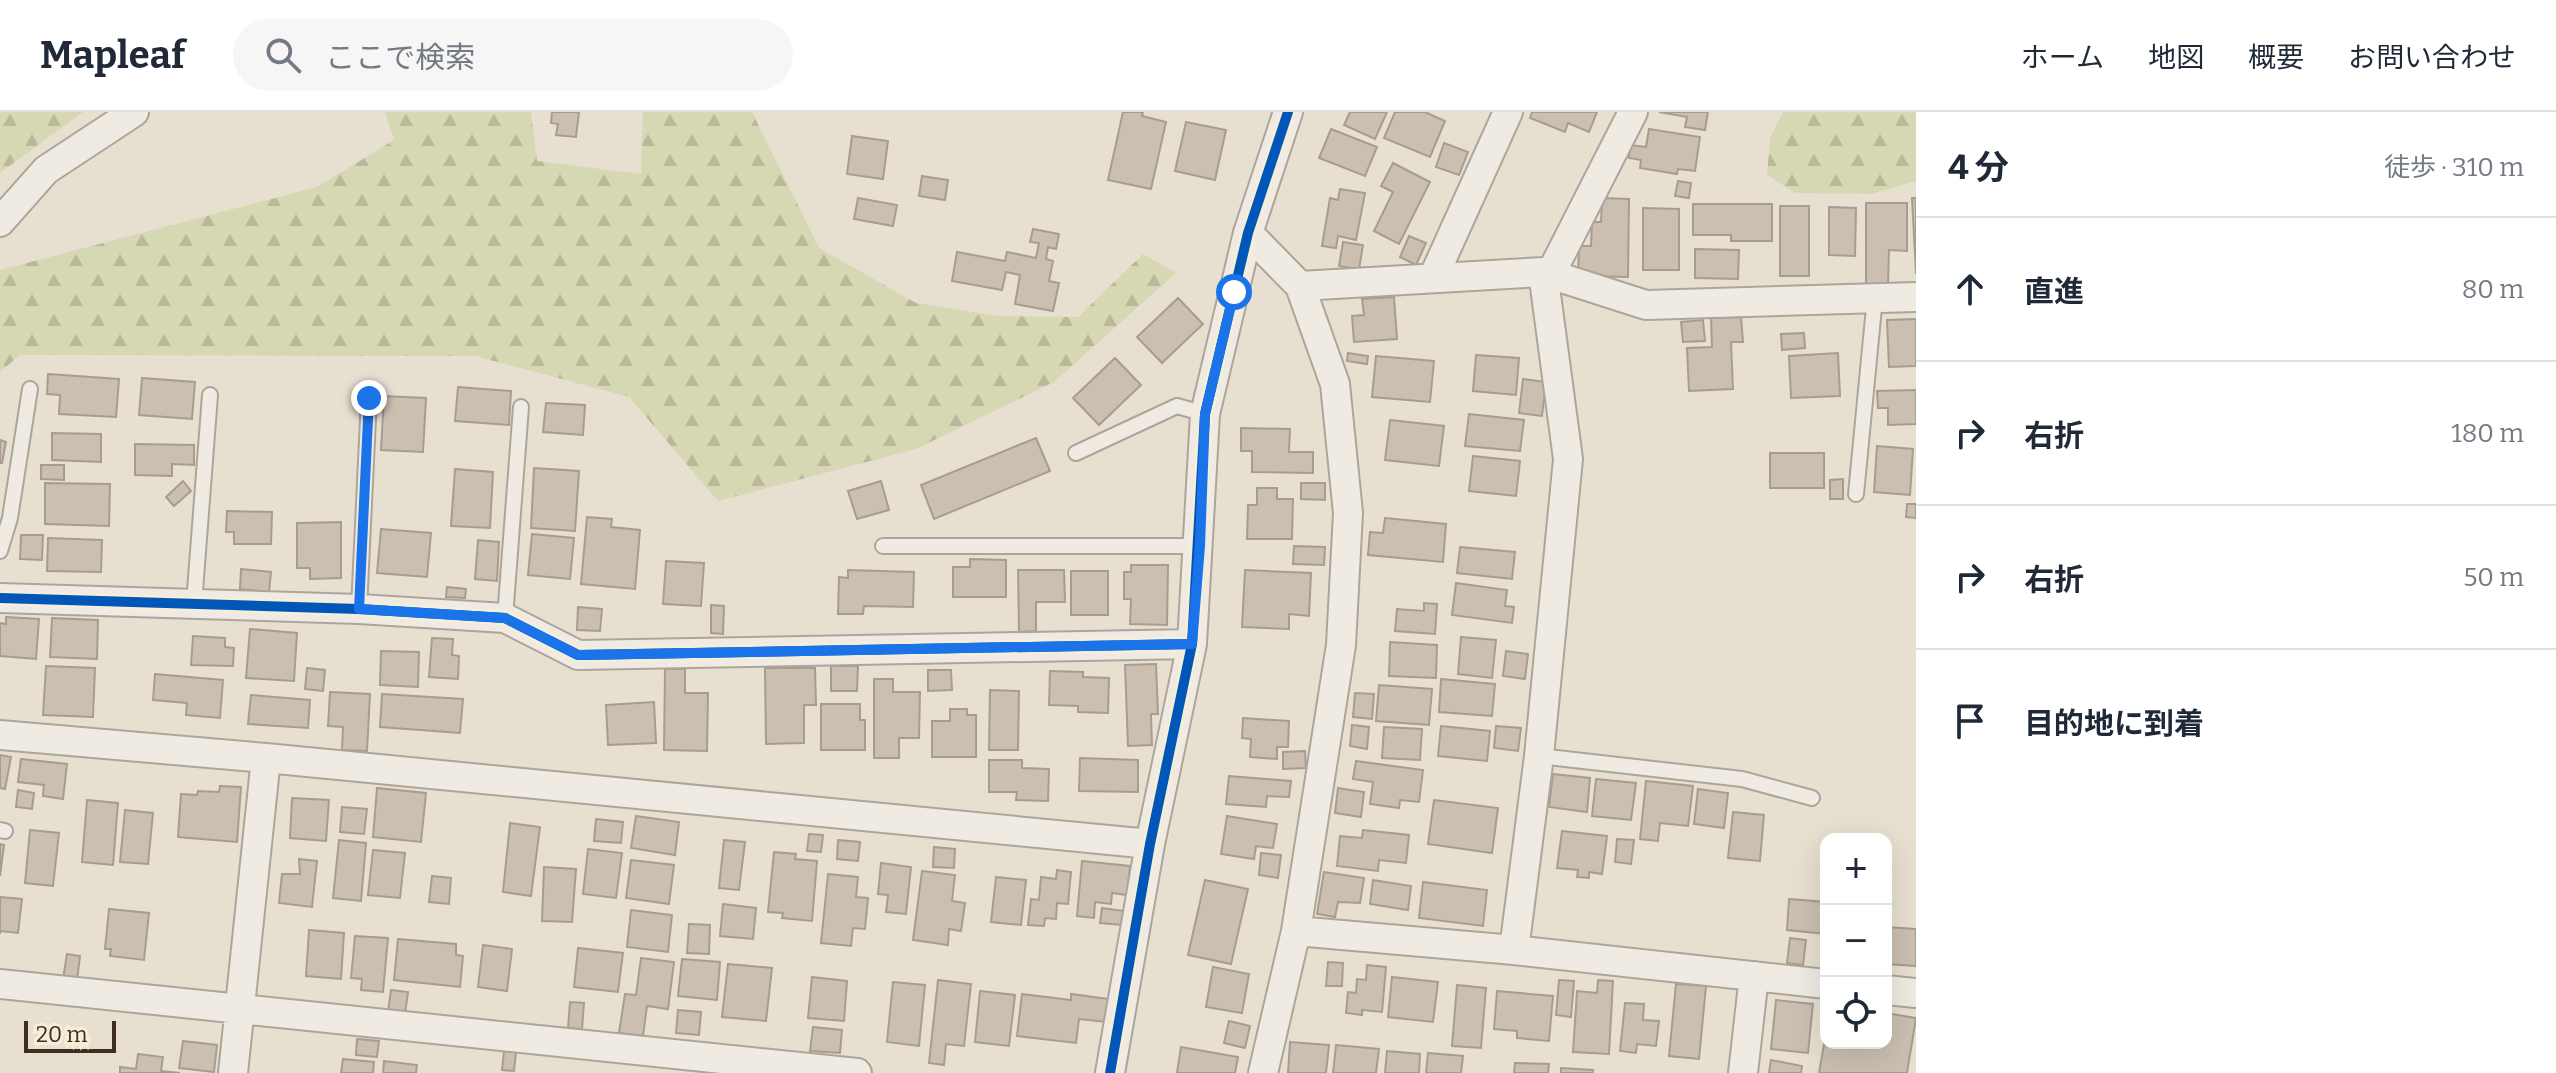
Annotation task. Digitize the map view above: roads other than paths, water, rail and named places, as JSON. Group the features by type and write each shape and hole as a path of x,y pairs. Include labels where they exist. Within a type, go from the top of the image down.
{"street":[{"path":"0,222 46,170 134,112"},
{"path":"1110,1073 1150,844 1192,644 1200,546 1205,414 1248,233 1288,112"},
{"path":"1433,278 1508,112"},
{"path":"1514,950 1539,756 1568,459 1546,273 1633,112"},
{"path":"1248,233 1300,286 1335,384 1348,513 1341,645 1296,931 1263,1073"},
{"path":"1300,286 1546,273 1646,305 1916,297"},
{"path":"0,598 359,609 505,618 578,655 1192,644"},
{"path":"0,735 1150,844"},
{"path":"233,1073 266,758"},
{"path":"1296,931 1514,950 1820,983"},
{"path":"1743,1073 1754,976"},
{"path":"0,984 857,1073"},
{"path":"1892,991 1916,993"}],"lane":[{"path":"1856,494 1875,297"},
{"path":"0,551 10,518 30,389"},
{"path":"194,604 210,395"},
{"path":"359,609 369,398"},
{"path":"1076,453 1177,406 1205,414"},
{"path":"505,618 521,407"},
{"path":"883,546 1200,546"},
{"path":"1539,756 1742,779 1812,798"}]}
